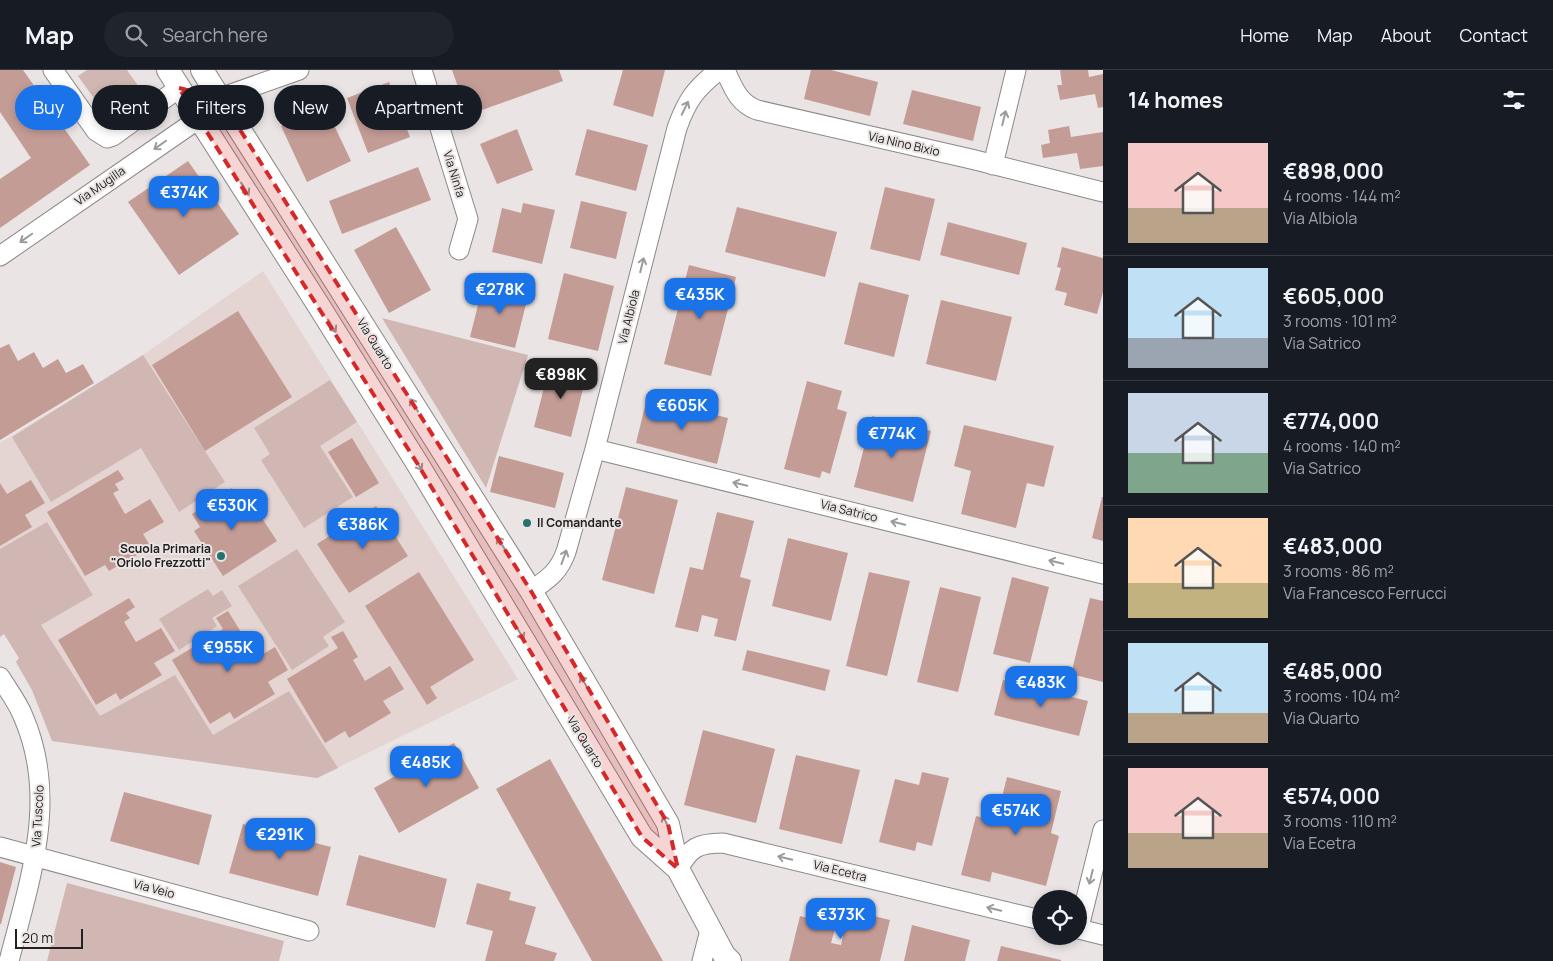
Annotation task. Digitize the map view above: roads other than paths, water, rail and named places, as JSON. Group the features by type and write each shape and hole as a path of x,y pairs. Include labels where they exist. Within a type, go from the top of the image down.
{"street":[{"name":"Via Quarto","path":"202,70 212,85"},
{"path":"257,85 299,70"},
{"name":"Via Ninfa","path":"422,70 468,219 459,250"},
{"name":"Via Albiola","path":"531,591 553,576 561,565 595,449 677,128 684,108 695,91 719,70"},
{"name":"Via Nino Bixio","path":"725,70 738,97 748,107 757,110 1103,192"},
{"path":"993,165 1016,70"},
{"path":"57,71 96,131 107,138 113,136 174,79 189,85"},
{"name":"Via Mugilla","path":"0,256 183,130"},
{"name":"Via Quarto","path":"208,130 391,421 642,836 678,870"},
{"name":"Via Quarto","path":"240,130 531,591 668,824 678,870 726,959"},
{"name":"Via Satrico","path":"595,449 1103,574"},
{"path":"503,606 531,591"},
{"name":"Via Tuscolo","path":"0,677 23,716 39,770 42,795 36,856 9,961"},
{"path":"1087,895 1103,830"},
{"name":"Via Ecetra","path":"678,870 685,856 697,846 709,843 723,843 1032,918"},
{"name":"Via Veio","path":"0,847 309,931"},
{"path":"702,961 710,930"},
{"path":"1087,930 1103,935"}],"place":[{"name":"Il Comandante","path":"527,523"},
{"name":"Scuola Primaria \"Oriolo Frezzotti\"","path":"221,556"}]}
